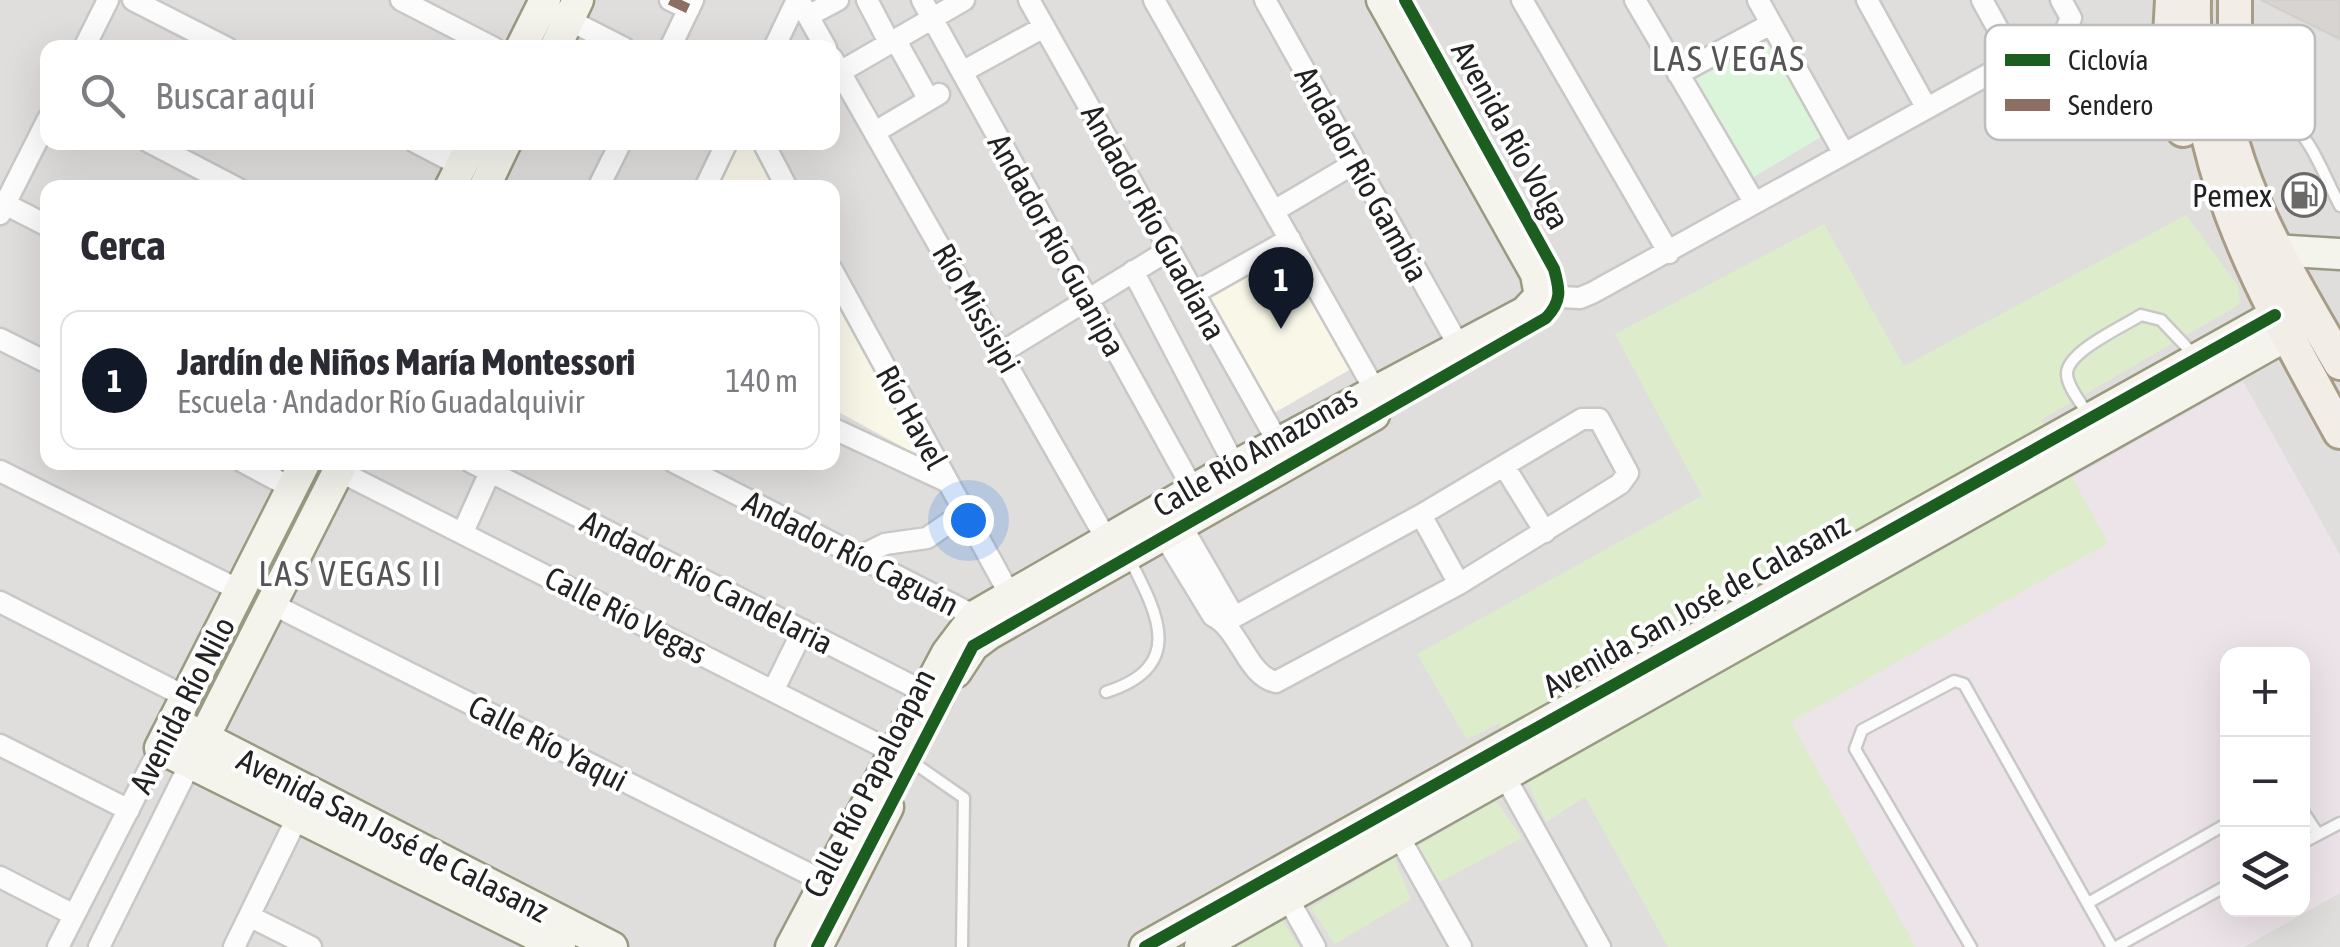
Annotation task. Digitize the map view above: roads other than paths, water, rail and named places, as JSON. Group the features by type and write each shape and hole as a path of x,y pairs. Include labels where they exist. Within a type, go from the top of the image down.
{"main road":[{"path":"2172,0 2173,25"},
{"path":"2194,0 2195,25"},
{"path":"2215,0 2219,25"},
{"path":"2233,25 2235,0"},
{"path":"2185,140 2211,214 2262,247"},
{"path":"2207,140 2212,166 2340,361"},
{"path":"2230,140 2281,325 2340,432"}],"street":[{"path":"88,40 108,0"},
{"path":"133,0 211,40"},
{"path":"401,0 478,40"},
{"path":"525,40 545,0"},
{"path":"801,5 838,0"},
{"path":"868,0 892,41 934,97 875,132"},
{"path":"840,63 892,41 927,9 964,0"},
{"path":"1154,0 1376,392"},
{"name":"Andador Río Gambia","path":"1264,0 1460,348"},
{"name":"Avenida Río Volga","path":"1382,0 1550,298"},
{"name":"Avenida Río Volga","path":"1405,0 1554,269 1550,298"},
{"path":"1522,0 1669,253"},
{"path":"1635,0 1754,202"},
{"path":"1758,0 1843,152"},
{"path":"1866,0 1926,107"},
{"path":"1982,0 1996,25"},
{"name":"Calle Río Amazonas","path":"2061,0 2070,25"},
{"name":"Andador Río Guadiana","path":"1031,1 1194,292 1300,440"},
{"path":"679,40 684,3"},
{"path":"779,40 801,5"},
{"path":"801,5 821,40"},
{"name":"Andador Río Guanipa","path":"927,9 1192,489"},
{"path":"558,40 574,10 613,40"},
{"path":"1678,74 1771,24"},
{"path":"962,72 1044,27"},
{"name":"Río Missisipi","path":"840,72 1117,551"},
{"name":"Calle Río Amazonas","path":"969,631 1117,551 1172,530 1376,392 1550,298 1592,293 1985,76"},
{"path":"40,135 2,209 40,223"},
{"path":"164,150 223,180"},
{"path":"431,150 461,165"},
{"path":"488,180 502,150"},
{"path":"602,180 618,150"},
{"path":"709,180 723,150"},
{"path":"767,150 784,180"},
{"path":"1274,211 1355,164"},
{"path":"1194,292 1290,239"},
{"path":"2262,247 2338,258"},
{"path":"1002,352 1170,250"},
{"path":"1134,271 1236,466"},
{"name":"Río Havel","path":"840,285 1015,605"},
{"name":"Calle Río Amazonas","path":"1117,551 1192,489 1546,318 1550,298"},
{"name":"Avenida San José de Calasanz","path":"1200,947 1281,886 2281,325"},
{"path":"0,339 40,359"},
{"path":"1172,530 1214,616 1225,622 1264,678 1276,682 1459,584 1625,480 1628,473 1599,419 1582,419 1421,515 1225,622"},
{"path":"840,432 948,482"},
{"path":"1504,466 1545,532"},
{"name":"Avenida Río Nilo","path":"99,947 339,470"},
{"name":"Calle Río Vegas","path":"347,470 902,756"},
{"path":"463,532 480,470"},
{"name":"Andador Río Candelaria","path":"487,470 934,697"},
{"name":"Andador Río Caguán","path":"690,470 860,557 969,631"},
{"path":"0,471 239,590"},
{"name":"Avenida Río Nilo","path":"58,947 299,475"},
{"path":"860,557 885,544 927,538 963,513"},
{"path":"1421,515 1459,584"},
{"path":"0,602 174,722"},
{"name":"Calle Río Yaqui","path":"272,604 825,882"},
{"path":"774,689 803,630"},
{"name":"Calle Río Papaloapan","path":"791,947 969,631"},
{"name":"Avenida San José de Calasanz","path":"174,722 198,749 299,814 560,947"},
{"path":"0,745 129,810"},
{"name":"Avenida San José de Calasanz","path":"198,749 612,947"},
{"name":"Calle Río Papaloapan","path":"817,947 902,756"},
{"path":"1498,764 1600,947"},
{"name":"Avenida San José de Calasanz","path":"1144,947 1398,835 1498,764"},
{"path":"234,947 299,814"},
{"path":"1398,835 1461,947"},
{"path":"0,877 74,915"},
{"path":"1281,886 1316,947"},
{"path":"250,916 311,947"}],"lane":[{"path":"2307,140 2340,206"},
{"path":"2097,428 2066,377 2067,368 2086,348 2141,316 2161,320 2203,369"},
{"path":"1106,692 1134,682 1150,668 1159,648 1150,599 1117,551"},
{"path":"1971,947 1855,748 1862,730 1947,683 1964,684 2114,947 2220,889"},
{"path":"902,756 964,798 962,947"},
{"path":"2310,822 2318,834"},
{"path":"2310,838 2340,822"},
{"path":"2088,903 2221,827"}],"place":[{"name":"Pemex","path":"2304,195"},
{"name":"Jardín de Niños María Montessori","path":"1281,329"}],"district":[{"name":"LAS VEGAS","path":"1729,58"},
{"name":"LAS VEGAS II","path":"351,573"}]}
